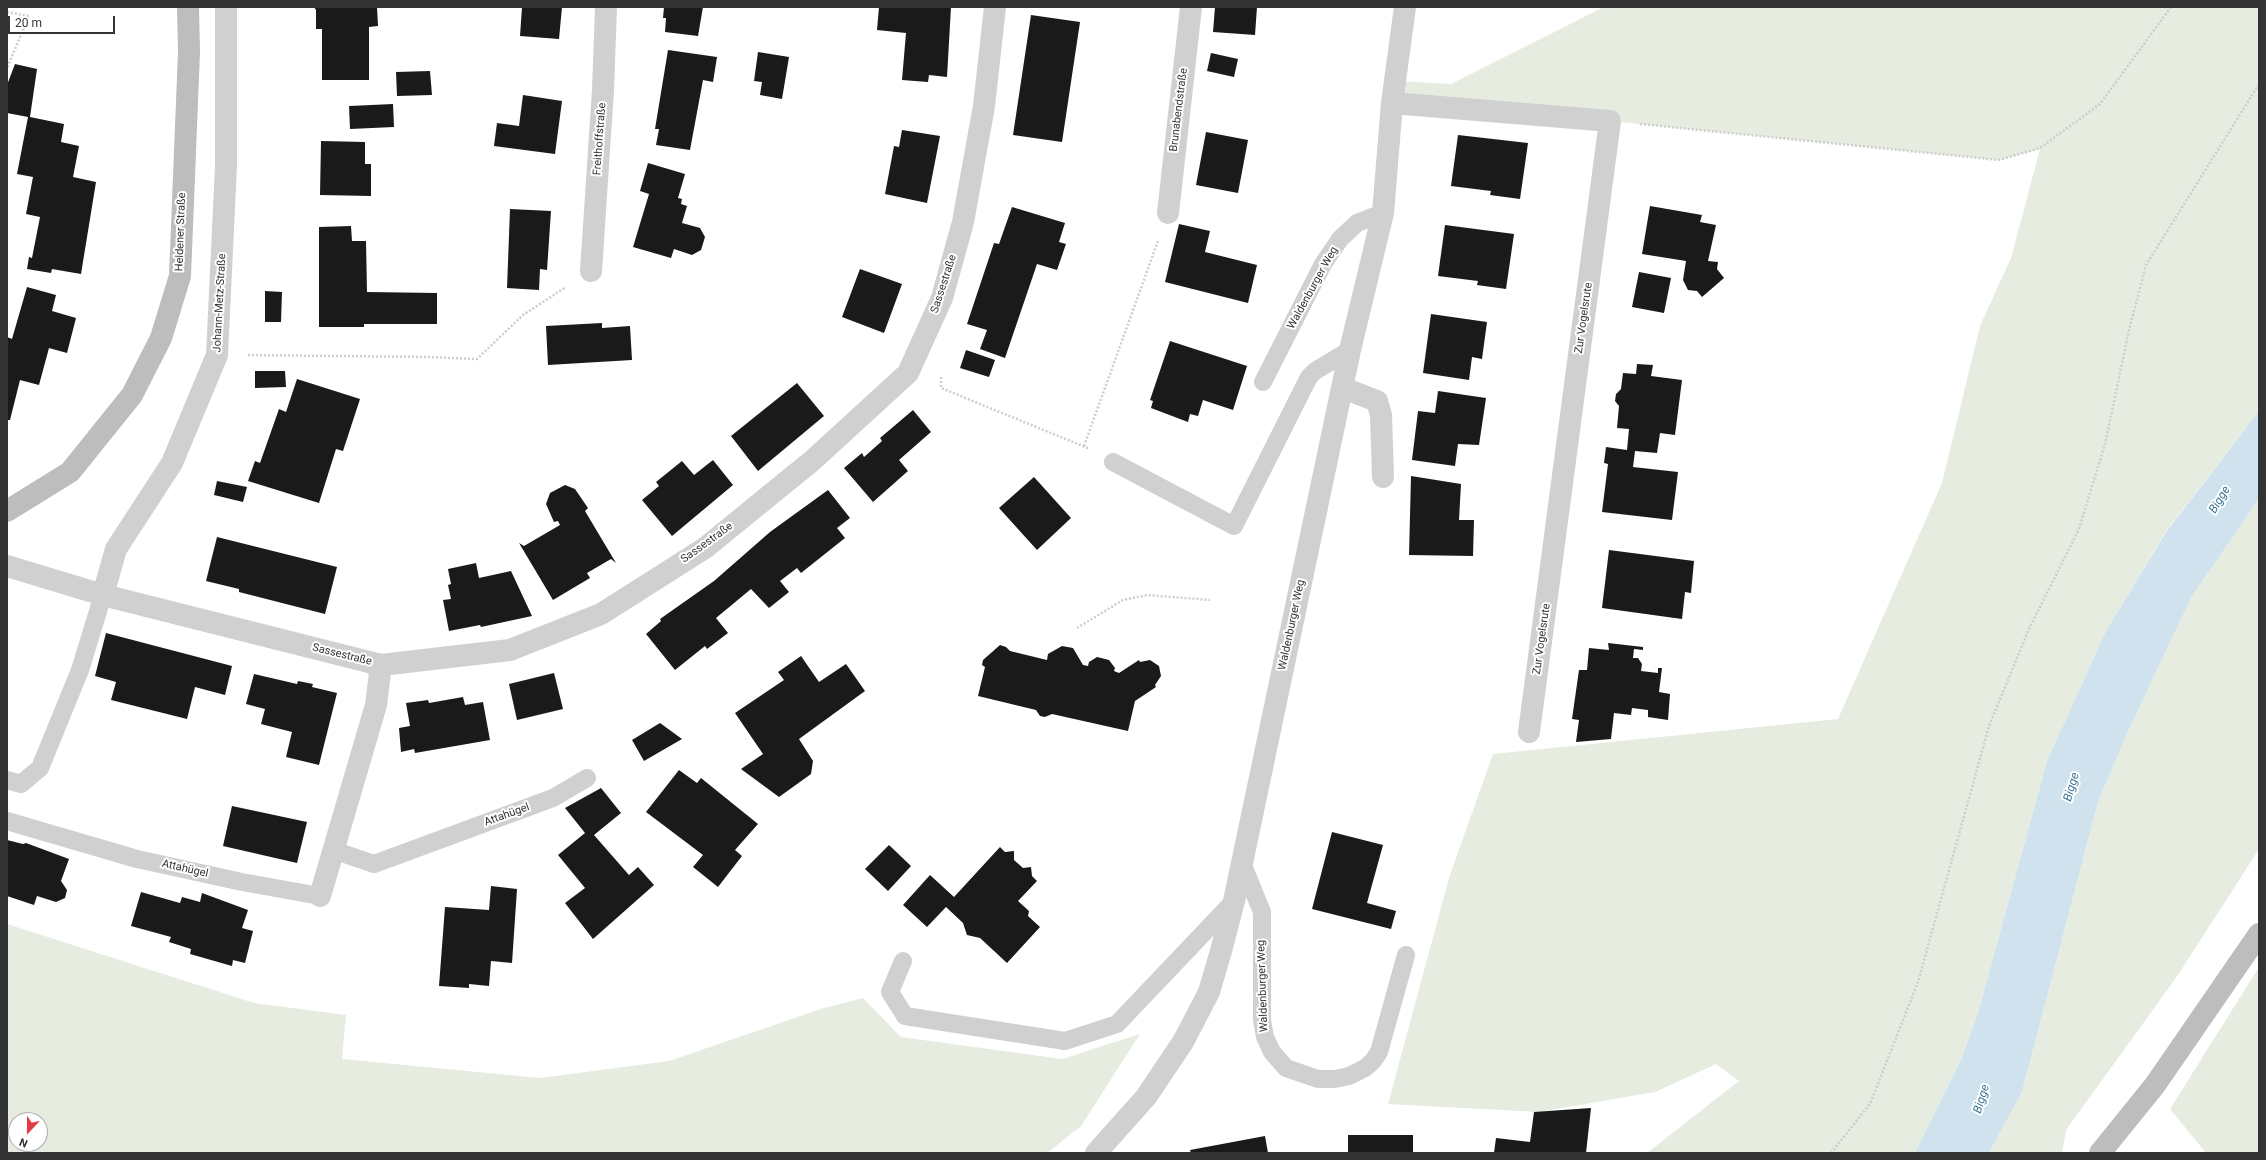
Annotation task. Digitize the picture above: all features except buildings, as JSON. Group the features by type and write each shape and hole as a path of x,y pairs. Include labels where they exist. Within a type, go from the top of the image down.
{"main road":[{"name":"Heldener Straße","path":"7,511 70,472 132,395 161,338 180,276 188,52 188,7"},
{"path":"2100,1153 2155,1085 2259,934"}],"street":[{"name":"Johann-Metz-Straße","path":"103,595 116,549 172,463 217,355 226,166 226,7"},
{"name":"Freithoffstraße","path":"591,271 603,90 606,7"},
{"name":"Sassestraße","path":"7,566 103,595 381,665 510,650 601,614 705,548 813,460 908,373 942,298 963,222 984,106 995,7"},
{"name":"Brunabendstraße","path":"1168,213 1190,7"},
{"name":"Waldenburger Weg","path":"1096,1153 1146,1097 1183,1042 1209,992 1234,901 1350,350 1382,212 1392,103 1405,7"},
{"path":"1392,103 1610,121"},
{"name":"Zur Vogelsrute","path":"1529,732 1610,121"},
{"path":"1343,388 1377,401 1381,415 1383,477"},
{"name":"Attahügel","path":"320,896 376,705 381,665"}],"lane":[{"name":"Waldenburger Weg","path":"1264,382 1323,264 1340,239 1357,223 1382,212"},
{"path":"1113,462 1234,526 1309,377 1315,371 1350,350"},
{"path":"7,780 21,784 40,768 80,670 103,595"},
{"name":"Attahügel","path":"333,850 374,864 553,798 587,778"},
{"name":"Attahügel","path":"7,821 137,858 242,882 320,896"},
{"name":"Waldenburger Weg","path":"1242,863 1262,912 1262,1020 1265,1037 1272,1052 1286,1068 1318,1078 1335,1079 1349,1076 1365,1068 1373,1061 1379,1052 1406,955"},
{"path":"903,961 890,992 905,1016 1065,1041 1117,1024 1234,901"}],"path":[{"path":"1610,121 1999,160 2040,148 2100,104 2171,7"},
{"path":"7,12 29,16 7,68"},
{"path":"1831,1153 1870,1104 1918,982 1989,726 2029,629 2079,529 2105,444 2129,330 2146,265 2259,84"},
{"path":"1084,446 1168,213"},
{"path":"217,355 427,357 477,359 523,315 591,271"},
{"path":"916,356 940,368 942,388 1084,446 1113,462"},
{"path":"1077,628 1123,600 1147,595 1210,600"}],"shaded area":[{"path":"1604,7 2259,7 2259,411 2166,531 2106,631 2047,761 1978,1013 1961,1060 1915,1153 1647,1153 1739,1081 1716,1064 1655,1092 1539,1112 1388,1104 1449,878 1493,754 1838,719 1942,483 1980,326 2011,258 2040,149 1999,160 1610,121 1392,103 1395,81 1451,84"},
{"path":"2259,499 2259,849 2178,975 2066,1130 2062,1153 1989,1153 2022,1092 2098,802 2130,727 2192,596"},
{"path":"7,924 254,1003 346,1015 342,1059 540,1078 669,1061 821,1009 863,998 901,1037 1062,1059 1140,1034 1081,1126 1047,1153 7,1153"},
{"path":"2259,967 2259,1153 2206,1153 2170,1109"}],"water":[{"name":"Bigge","path":"2259,411 2259,499 2192,596 2130,727 2098,802 2022,1092 1989,1153 1915,1153 1961,1060 1978,1013 2047,761 2106,631 2166,532"}]}
